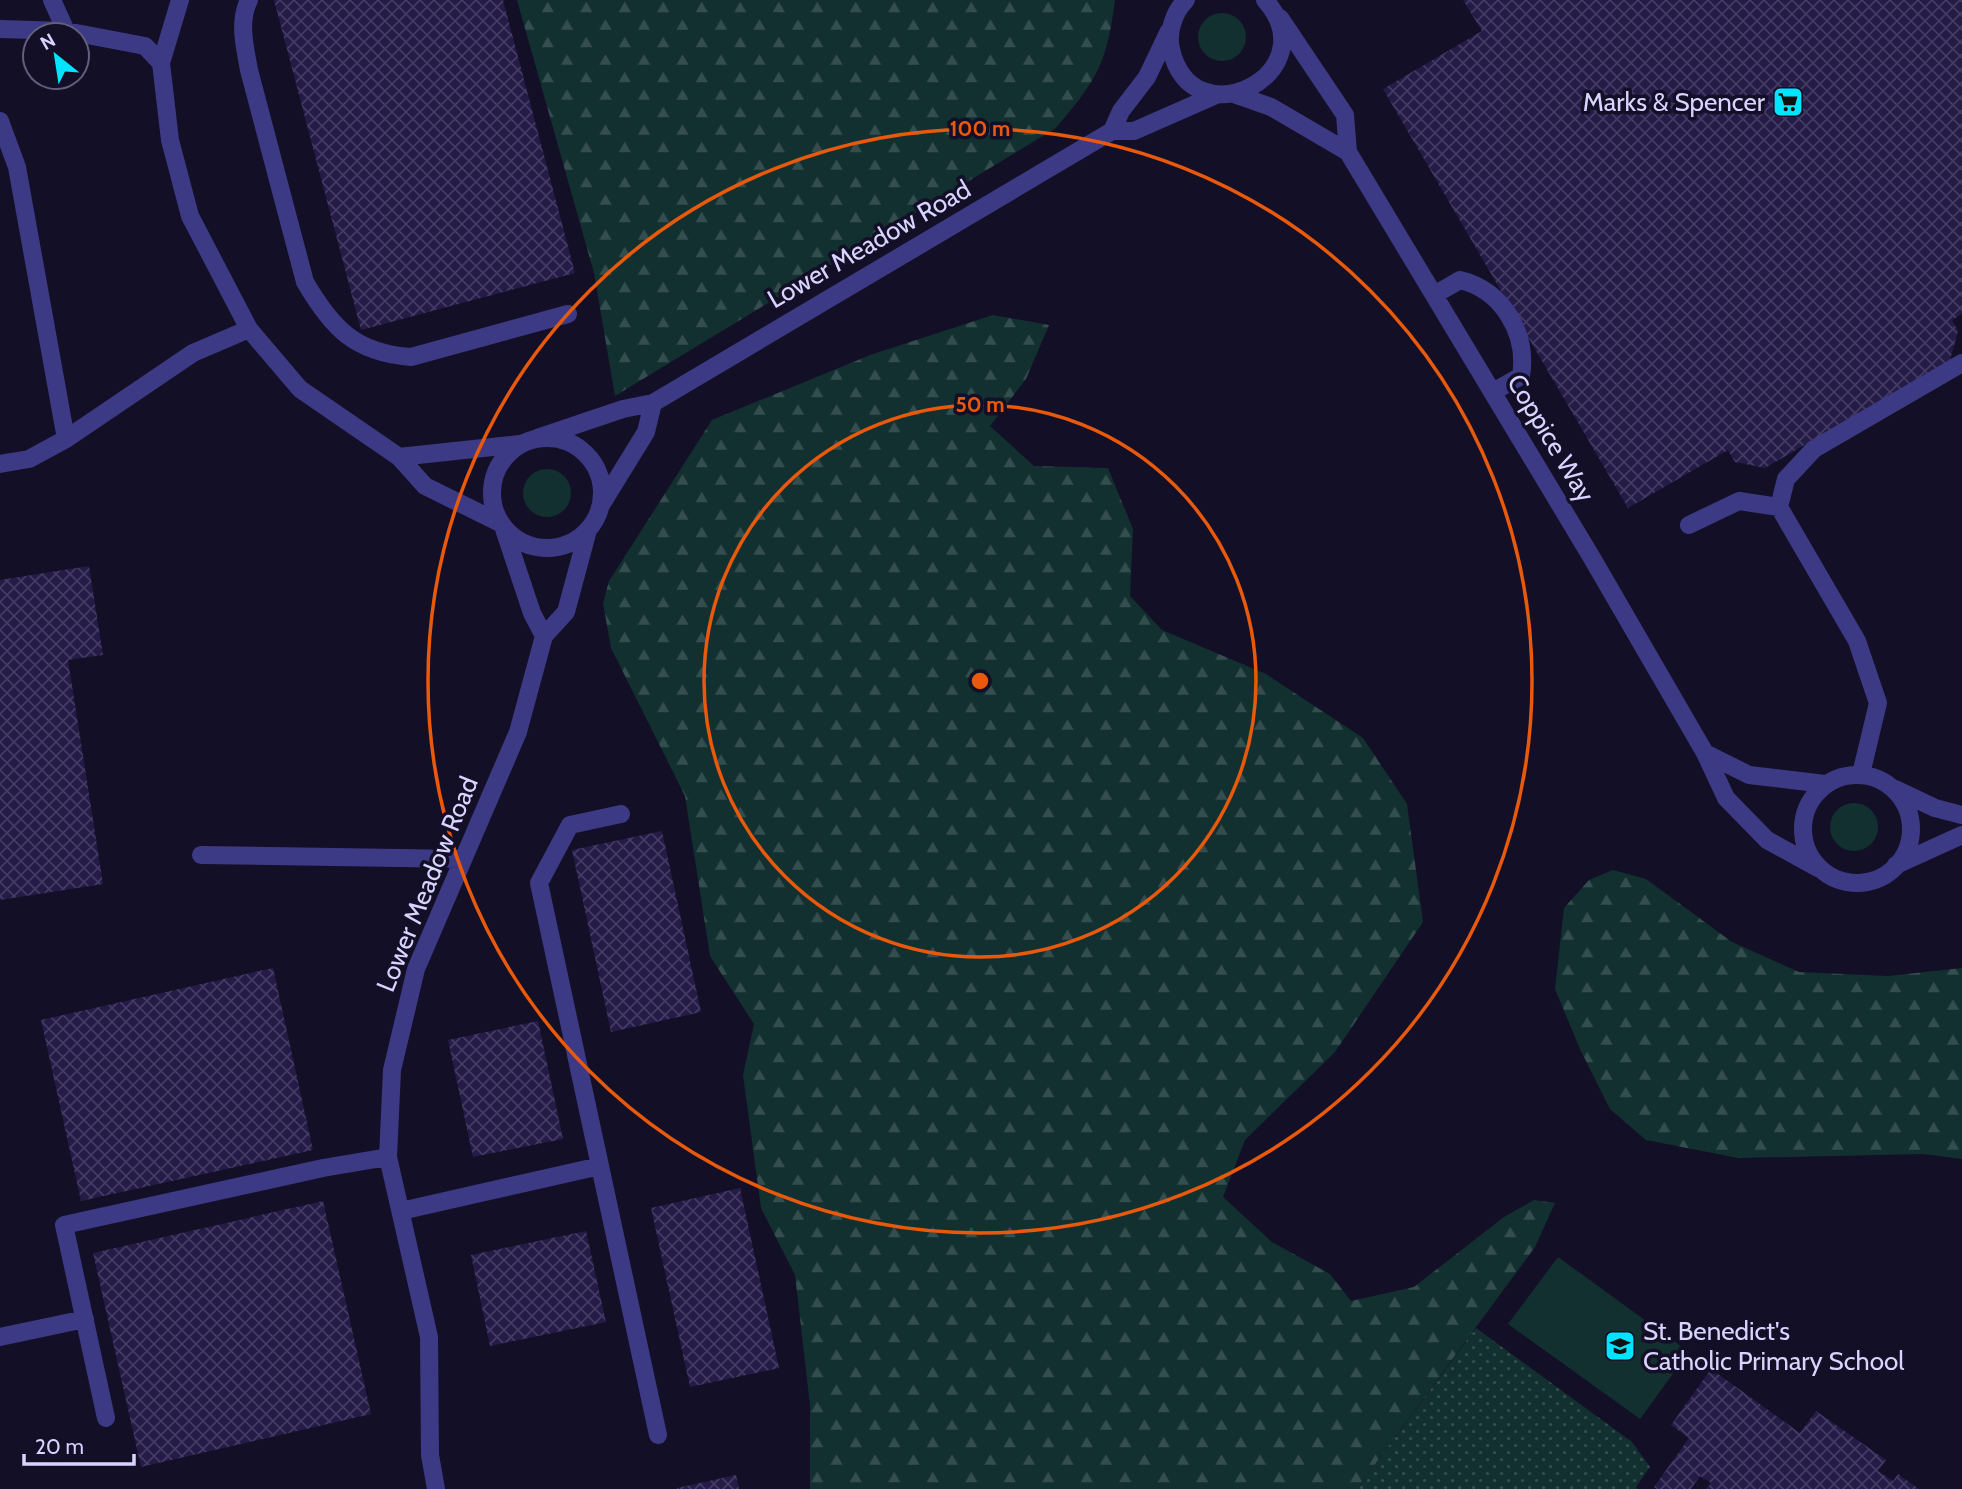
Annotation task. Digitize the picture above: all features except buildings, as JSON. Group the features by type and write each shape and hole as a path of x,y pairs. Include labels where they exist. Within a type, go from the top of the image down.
{"street":[{"path":"52,0 61,21"},
{"path":"180,0 161,63 170,140 190,216 249,329 300,389 399,457 425,486 502,526 530,546 546,548 562,546 588,530 646,432 653,403"},
{"path":"249,0 244,9 243,35 250,70 306,282 321,309 341,331 361,346 389,355 411,357 568,314"},
{"name":"Coppice Way","path":"1168,0 1172,24 1170,45 1174,62 1185,78 1199,88 1272,107 1348,152"},
{"path":"1112,131 1121,111 1147,77 1186,0"},
{"name":"Coppice Way","path":"1270,5 1345,115 1348,152 1705,753 1726,798 1767,841 1818,868"},
{"name":"Lower Meadow Road","path":"537,438 623,409 653,403 1112,131 1134,131 1225,94 1252,89 1266,78 1277,63 1281,36 1270,5"},
{"path":"0,29 21,30"},
{"path":"91,36 145,46 161,63"},
{"path":"0,121 17,167 66,439"},
{"path":"1434,295 1460,280 1476,284 1493,294 1504,309 1516,329 1523,365 1521,376 1493,392"},
{"path":"0,464 29,459 66,439 193,353 249,329"},
{"path":"1861,774 1878,703 1857,641 1779,507 1786,479 1814,449 1962,363"},
{"path":"399,457 520,444 537,438 568,441 582,449 600,475 601,506"},
{"path":"520,444 506,455 496,470 491,488 492,506 502,526 532,613 544,636"},
{"path":"1689,525 1739,501 1779,507"},
{"name":"Lower Meadow Road","path":"436,1489 430,1455 429,1337 388,1157 392,1070 402,1017 416,969 518,732 544,636 566,612 588,530"},
{"path":"1705,753 1749,775 1825,785"},
{"path":"1962,815 1935,808 1877,778 1861,774 1842,776 1825,785 1812,799 1804,815 1805,843 1818,868 1833,878 1849,883 1867,882 1896,865 1962,835"},
{"path":"1892,788 1903,801 1910,817 1906,851 1896,865"},
{"path":"621,814 569,825 539,883 658,1435"},
{"path":"201,855 463,859"},
{"path":"106,1419 64,1225 323,1168 388,1157"},
{"path":"401,1211 600,1166"},
{"path":"0,1337 85,1319"}],"green space":[{"path":"517,0 1115,0 1108,40 1098,70 1056,128 615,396 594,273"},
{"path":"1222,13 1239,20 1246,37 1239,54 1222,61 1205,54 1198,37 1205,20"},
{"path":"993,315 1049,325 1026,379 990,426 1034,466 1108,468 1133,529 1130,596 1162,630 1266,674 1363,738 1407,804 1423,922 1335,1052 1245,1140 1223,1197 1272,1242 1330,1274 1351,1301 1414,1287 1504,1217 1534,1200 1555,1203 1535,1247 1357,1489 810,1489 810,1405 795,1275 761,1208 743,1075 754,1024 710,956 685,796 611,648 603,603 609,581 712,420 870,355"},
{"path":"547,469 564,476 571,493 564,510 547,517 530,510 523,493 530,476"},
{"path":"1854,803 1871,810 1878,827 1871,844 1854,851 1837,844 1830,827 1837,810"},
{"path":"1613,870 1646,879 1732,942 1799,972 1888,976 1962,968 1962,1159 1923,1154 1738,1158 1646,1140 1610,1109 1580,1049 1555,989 1564,908 1589,880"},
{"path":"1558,1257 1689,1352 1640,1419 1508,1324"},
{"path":"1476,1328 1632,1442 1650,1467 1637,1489 1357,1489"}],"place":[{"name":"Marks & Spencer","path":"1788,102"},
{"name":"St. Benedict's Catholic Primary School","path":"1620,1346"}]}
